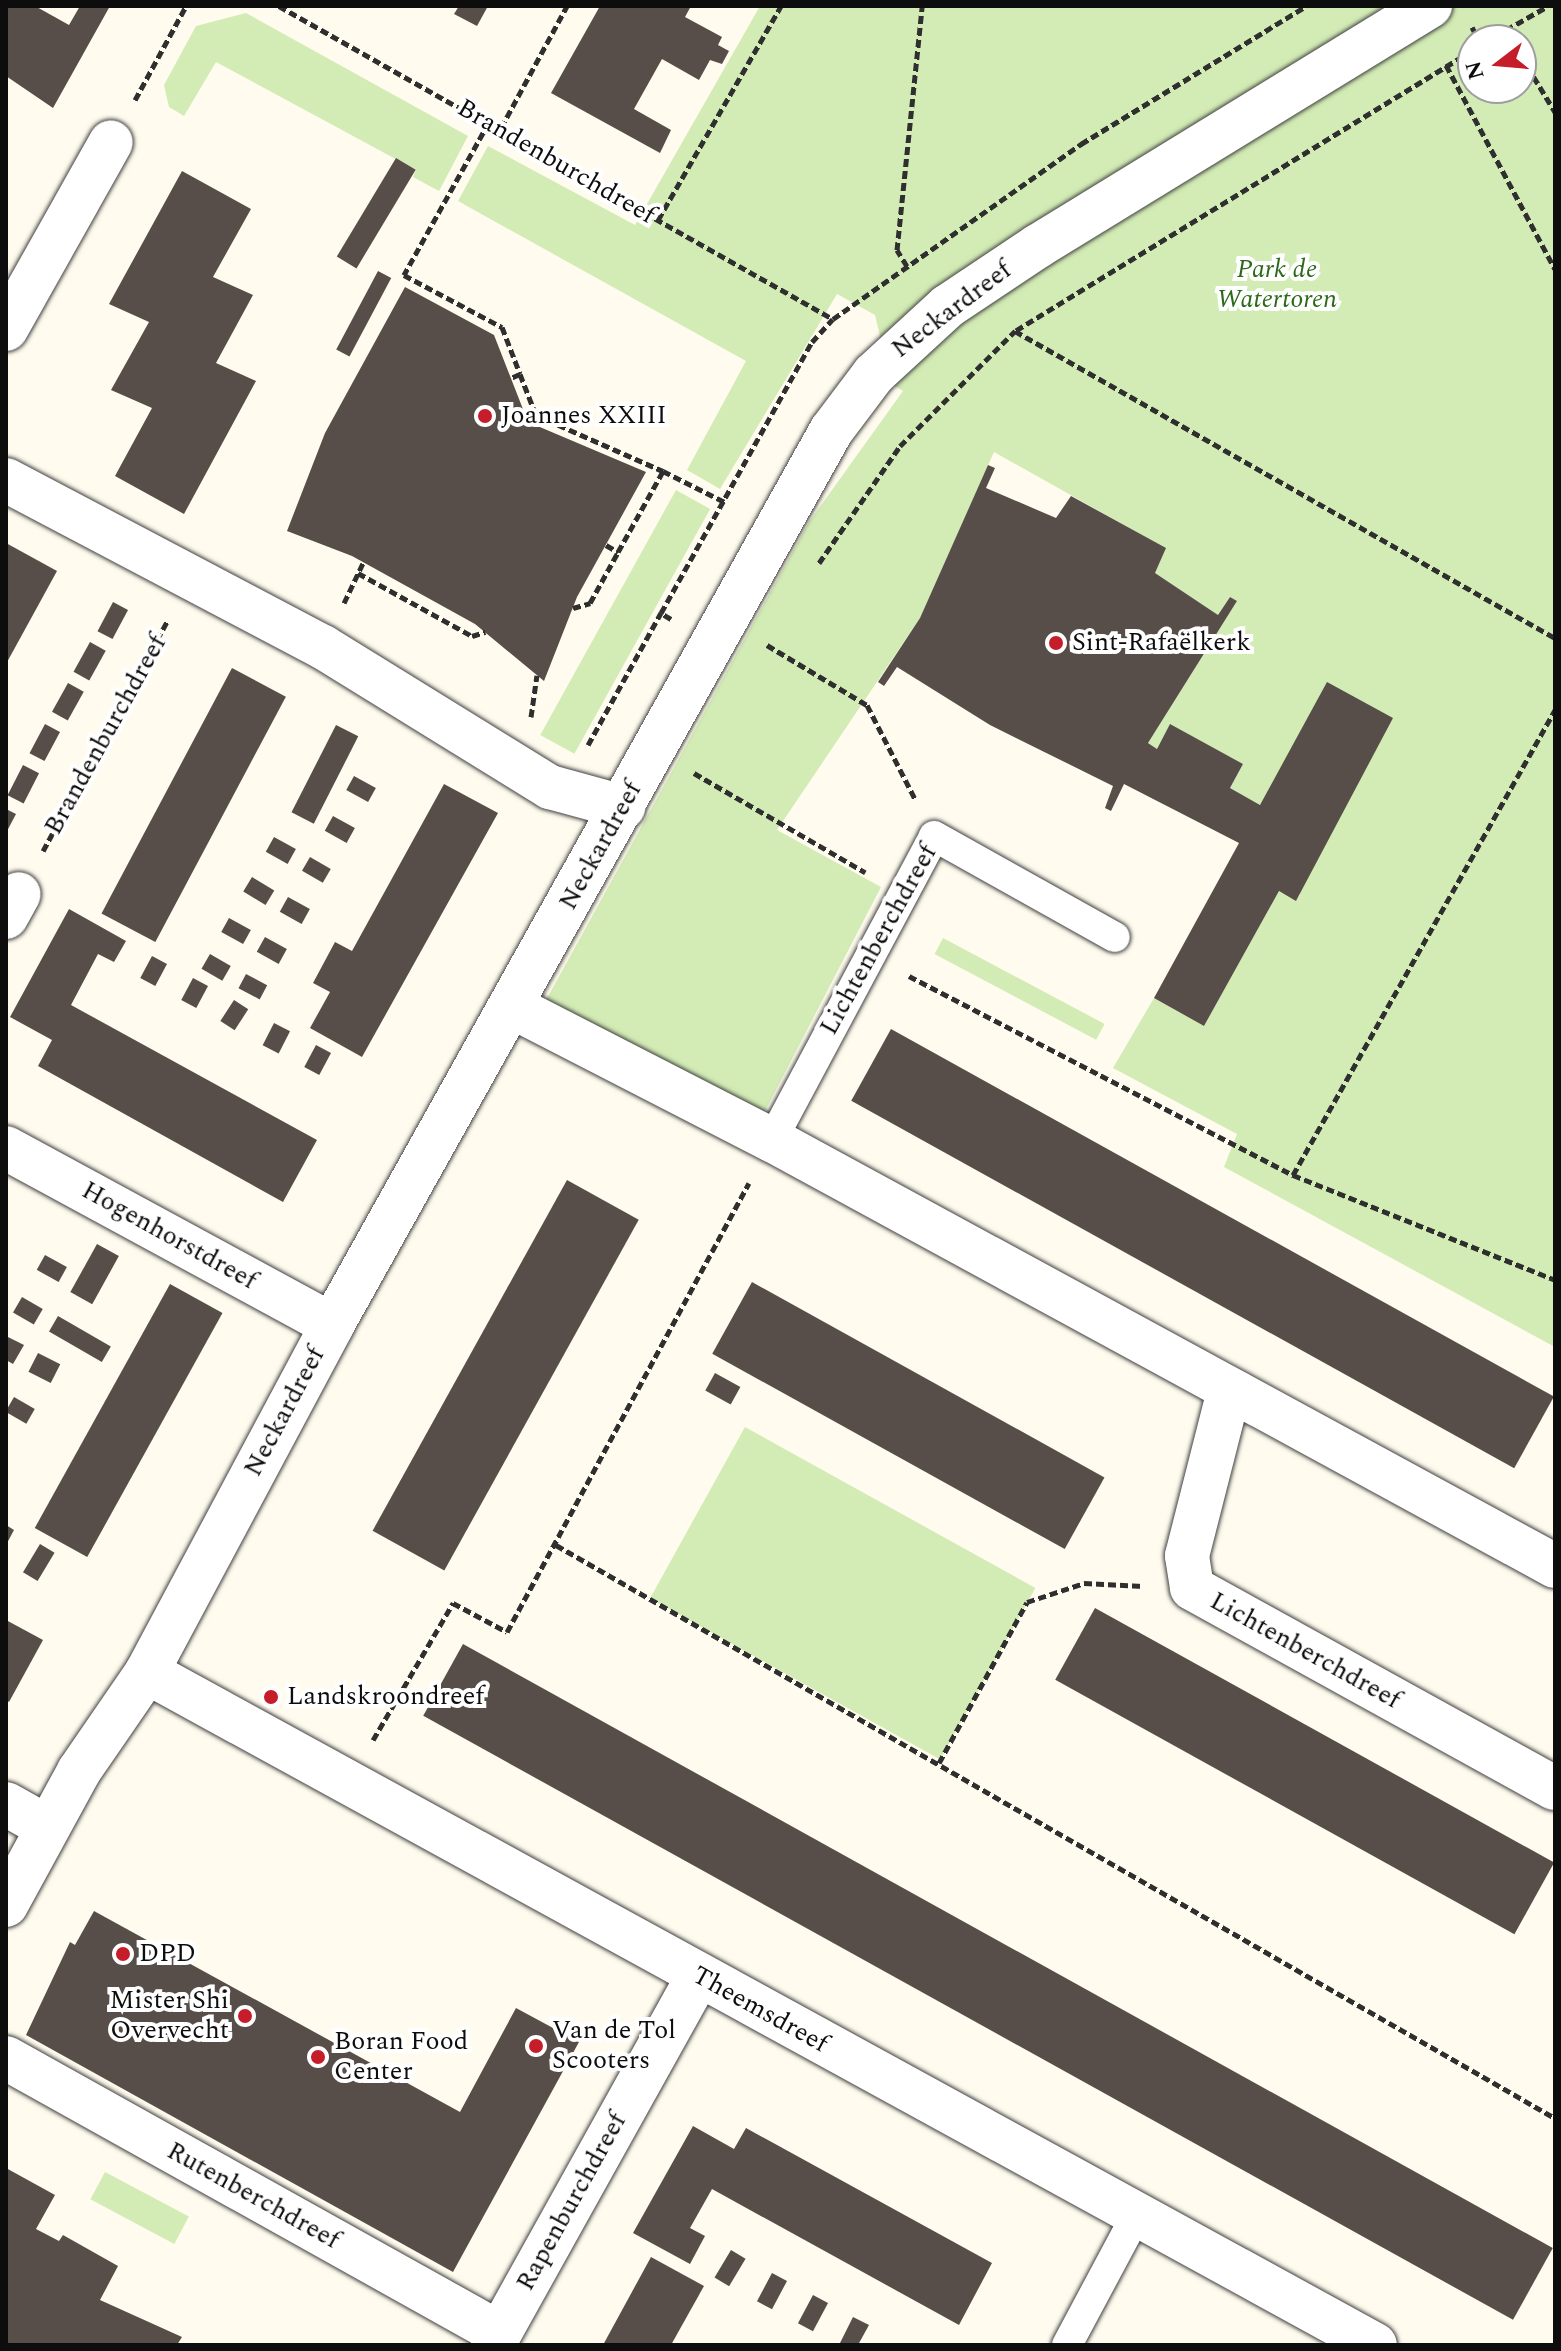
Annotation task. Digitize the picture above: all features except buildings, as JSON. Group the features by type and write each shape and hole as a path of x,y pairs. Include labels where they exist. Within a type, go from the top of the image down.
{"street":[{"name":"Neckardreef","path":"6,1905 47,1827 147,1672 332,1325 513,1007 831,431 901,346 1038,246 1423,11"},
{"path":"6,329 111,142"},
{"path":"6,480 323,647 550,787 623,807"},
{"path":"513,1007 772,1140 1555,1566"},
{"name":"Hogenhorstdreef","path":"6,1148 332,1325"},
{"name":"Lichtenberchdreef","path":"1229,1391 1187,1556 1192,1588 1555,1788"},
{"name":"Theemsdreef","path":"147,1672 1375,2345"},
{"path":"6,1804 47,1827"},
{"name":"Rapenburchdreef","path":"496,2339 698,1976"},
{"name":"Rutenberchdreef","path":"6,2058 496,2339"}],"lane":[{"name":"Lichtenberchdreef","path":"772,1140 866,954 934,836 1115,937"},
{"path":"1067,2345 1137,2214"}],"path":[{"path":"111,142 186,6"},
{"name":"Brandenburchdreef","path":"279,6 501,128 833,319"},
{"path":"501,128 567,6"},
{"path":"658,220 781,6"},
{"path":"907,266 897,250 922,6"},
{"path":"1516,24 1548,6"},
{"path":"1423,11 1446,66 1555,269"},
{"path":"808,579 900,446 1015,331 1457,59"},
{"path":"1537,82 1555,112"},
{"path":"489,122 404,275 502,327 536,415 725,502 580,759"},
{"path":"1015,331 1555,638"},
{"path":"511,378 520,374"},
{"path":"573,608 590,603 663,471"},
{"path":"606,545 618,552"},
{"path":"358,573 472,636 485,632"},
{"name":"Brandenburchdreef","path":"13,905 192,577"},
{"path":"661,613 712,643 703,662"},
{"path":"757,655 773,630"},
{"path":"764,643 867,705 934,836"},
{"path":"530,729 537,675"},
{"path":"1293,1175 1555,710"},
{"path":"698,757 690,771 901,892"},
{"path":"866,954 1293,1175 1555,1280"},
{"path":"348,1783 453,1603 507,1632 772,1140"},
{"path":"556,1545 1555,2118"},
{"path":"939,1763 1027,1602 1084,1583 1192,1588"}],"green space":[{"name":"Park de Watertoren","path":"760,6 1555,6 1555,1347 1224,1167 1237,1134 1113,1068 1154,998 1204,1026 1279,891 1296,900 1300,895 1260,805 1230,788 1243,764 1171,725 1157,749 1148,743 1237,601 1230,597 1218,615 1155,573 1165,548 994,452 920,618 777,830 881,887 764,1113 545,1002 809,522 903,391 874,374 886,361 875,315 837,294 720,489 687,470 746,361 458,201 488,146 635,225"},
{"path":"246,13 468,136 439,191 413,177 416,170 216,62 184,116 169,107 164,85 196,26"},
{"path":"676,490 710,509 574,754 540,735"},
{"path":"943,938 1105,1024 1096,1040 935,954"},
{"path":"745,1427 1035,1588 940,1759 650,1598"},
{"path":"105,2172 189,2217 174,2244 90,2199"}],"place":[{"name":"Joannes XXIII","path":"485,416"},
{"name":"Sint-Rafaëlkerk","path":"1056,643"},
{"name":"Landskroondreef","path":"271,1697"},
{"name":"DPD","path":"123,1954"},
{"name":"Mister Shi Overvecht","path":"245,2016"},
{"name":"Van de Tol Scooters","path":"536,2046"},
{"name":"Boran Food Center","path":"318,2057"}]}
